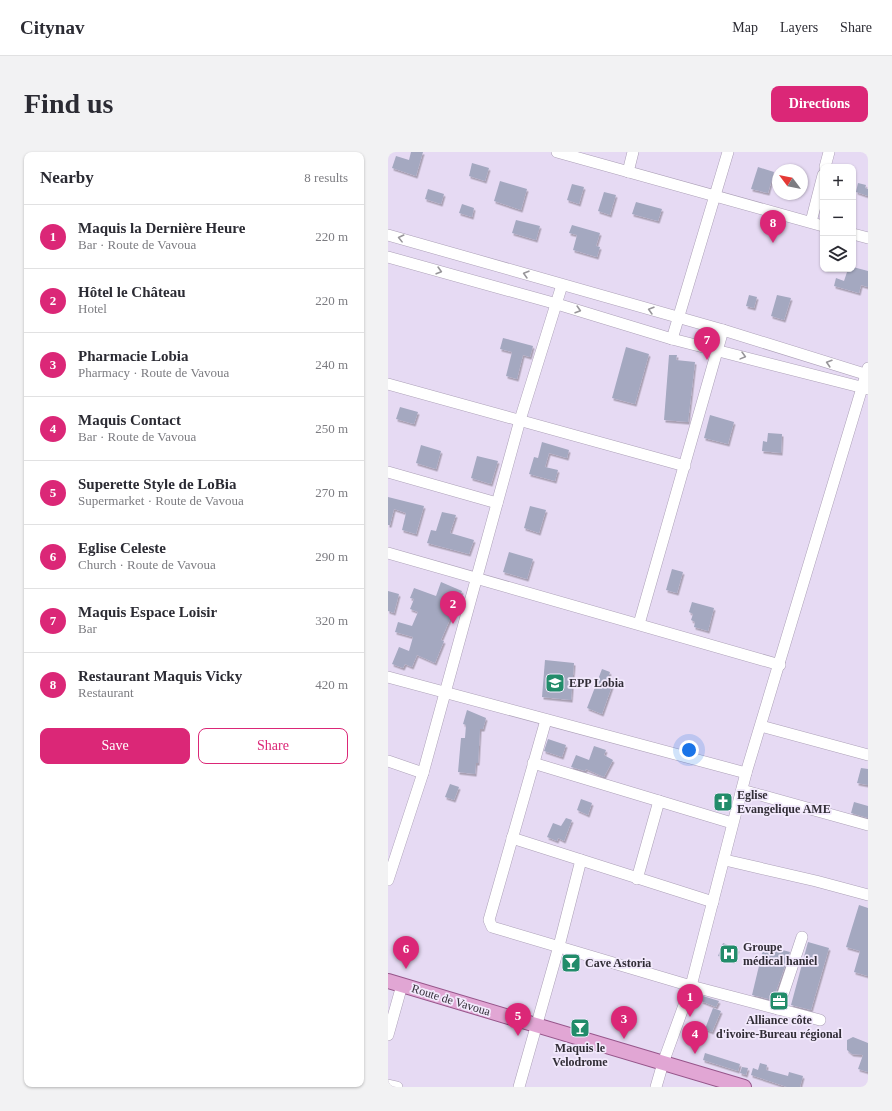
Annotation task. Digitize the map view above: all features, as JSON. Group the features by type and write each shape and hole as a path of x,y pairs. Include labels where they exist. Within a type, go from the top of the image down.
{"main road":[{"name":"Route de Vavoua","path":"388,981 744,1087"}],"street":[{"path":"557,152 820,225"},
{"path":"628,172 633,152"},
{"path":"672,339 728,152"},
{"path":"826,164 829,152"},
{"path":"811,222 820,187"},
{"path":"388,235 723,330 867,373 865,389 746,773 732,823 725,860 691,986 662,1063 656,1087"},
{"path":"856,235 868,238"},
{"path":"388,257 557,304 672,339 865,389"},
{"path":"388,880 423,773 478,579 520,420 562,285"},
{"path":"639,624 723,330"},
{"path":"388,384 685,466"},
{"path":"388,472 497,503"},
{"path":"388,553 780,665"},
{"path":"388,676 746,773"},
{"path":"546,720 489,920 492,927 503,932 559,946 691,986 820,1020"},
{"path":"761,726 868,755"},
{"path":"388,761 423,773"},
{"path":"533,763 732,823"},
{"path":"742,790 868,825"},
{"path":"637,879 659,802"},
{"path":"512,838 713,902"},
{"path":"518,1087 537,1026 581,860"},
{"path":"725,860 816,881 868,895"},
{"path":"778,1009 802,937"},
{"path":"388,1035 402,985"},
{"path":"388,1084 397,1087"}],"building":[{"path":"411,152 423,152 416,176 392,168 396,156 409,160"},
{"path":"472,163 489,168 485,181 469,176"},
{"path":"758,167 772,171 772,179 768,193 751,189"},
{"path":"500,181 527,189 521,210 494,201"},
{"path":"858,183 866,185 865,188 868,189 868,196 856,192"},
{"path":"572,184 584,187 579,204 567,200"},
{"path":"428,189 444,194 441,204 425,199"},
{"path":"604,192 616,195 610,215 598,211"},
{"path":"636,202 662,209 658,221 632,214"},
{"path":"462,204 474,208 472,217 459,213"},
{"path":"516,220 540,226 536,240 512,233"},
{"path":"572,225 600,233 596,246 600,247 597,257 573,250 577,235 569,233"},
{"path":"856,268 868,271 868,287 861,285 859,293 834,286 836,278 844,281 847,272 856,272"},
{"path":"749,295 757,297 754,308 746,306"},
{"path":"777,295 791,298 784,320 771,316"},
{"path":"503,338 533,346 530,357 523,355 517,379 506,376 512,352 500,349"},
{"path":"626,347 649,354 635,404 612,398"},
{"path":"669,355 677,355 676,360 695,362 688,422 664,420"},
{"path":"400,407 418,412 414,424 396,419"},
{"path":"710,415 734,422 728,444 704,438"},
{"path":"768,433 782,434 781,453 762,451 763,441 767,442"},
{"path":"542,442 569,450 567,458 549,453 545,467 558,470 555,481 529,474 534,457 538,458"},
{"path":"421,445 441,451 436,469 416,463"},
{"path":"477,456 498,461 491,484 471,478"},
{"path":"388,497 424,506 416,534 402,530 406,513 394,509 390,525 388,525"},
{"path":"530,506 546,510 539,533 524,528"},
{"path":"442,512 456,515 450,533 474,540 469,554 427,543 431,530 436,531"},
{"path":"509,552 533,559 527,579 503,572"},
{"path":"672,569 683,572 677,593 666,590"},
{"path":"441,582 462,591 441,640 444,641 435,663 417,655 412,667 405,664 403,668 392,664 399,647 409,651 413,637 395,632 398,622 412,626 418,612 410,609 414,599 410,598 414,588 436,596"},
{"path":"388,591 399,594 394,613 388,611"},
{"path":"692,602 714,608 708,631 694,627 695,622 691,620 693,614 689,612"},
{"path":"545,660 574,663 571,700 542,697"},
{"path":"602,669 610,672 606,684 612,686 602,714 587,708"},
{"path":"467,710 486,718 483,729 480,729 478,763 476,763 475,774 458,772 461,738 465,738 466,725 463,724"},
{"path":"548,739 566,745 562,757 544,751"},
{"path":"594,746 606,750 604,755 613,760 604,777 586,769 585,771 571,767 576,755 589,760"},
{"path":"861,768 868,769 868,785 857,783"},
{"path":"450,784 459,787 454,800 445,797"},
{"path":"581,799 592,803 588,815 577,810"},
{"path":"854,802 868,806 868,818 851,813"},
{"path":"566,818 572,820 564,841 558,838 557,841 547,837 553,823 561,826"},
{"path":"859,905 868,908 868,976 854,972 860,951 846,947"},
{"path":"808,942 829,948 811,1010 791,1005"},
{"path":"723,943 738,949 733,961 718,956"},
{"path":"764,945 790,952 773,1000 752,995"},
{"path":"703,996 719,1001 716,1007 701,1001"},
{"path":"713,1008 721,1011 712,1032 705,1029"},
{"path":"853,1037 868,1043 868,1072 858,1069 863,1055 852,1054 847,1050 847,1040"},
{"path":"705,1053 740,1064 738,1071 703,1060"},
{"path":"760,1063 767,1065 766,1070 788,1076 789,1072 803,1076 800,1087 787,1087 751,1075 753,1068 758,1070"},
{"path":"742,1067 748,1068 746,1075 740,1073"}],"place":[{"name":"Restaurant Maquis Vicky","path":"773,243"},
{"name":"Maquis Espace Loisir","path":"707,360"},
{"name":"Hôtel le Château","path":"453,624"},
{"name":"EPP Lobia","path":"555,683"},
{"name":"Eglise Evangelique AME","path":"723,802"},
{"name":"Groupe médical haniel","path":"729,954"},
{"name":"Cave Astoria","path":"571,963"},
{"name":"Eglise Celeste","path":"406,969"},
{"name":"Alliance côte d'ivoire-Bureau régional","path":"779,1001"},
{"name":"Maquis la Dernière Heure","path":"690,1017"},
{"name":"Maquis le Velodrome","path":"580,1028"},
{"name":"Superette Style de LoBia","path":"518,1036"},
{"name":"Pharmacie Lobia","path":"624,1039"},
{"name":"Maquis Contact","path":"695,1054"}]}
